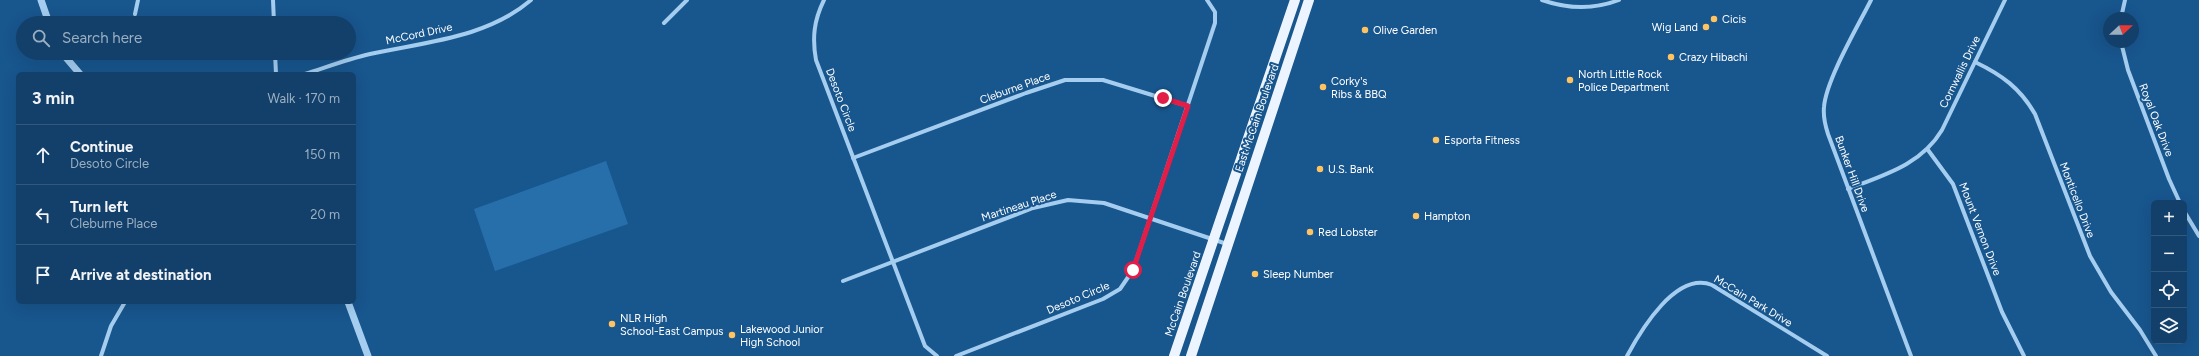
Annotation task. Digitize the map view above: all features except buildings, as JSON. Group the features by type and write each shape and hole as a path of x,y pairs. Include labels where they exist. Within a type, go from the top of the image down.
{"main road":[{"name":"East McCain Boulevard","path":"1214,240 1295,0"},
{"name":"East McCain Boulevard","path":"1227,244 1309,0"},
{"name":"McCain Boulevard","path":"1174,356 1214,240"},
{"path":"1191,356 1227,244"}],"street":[{"path":"41,0 47,16"},
{"path":"135,14 138,0"},
{"path":"273,0 274,16"},
{"name":"McCord Drive","path":"356,58 482,29 511,14 531,0"},
{"path":"664,23 686,0"},
{"name":"Desoto Circle","path":"824,0 814,23 814,51 925,346 937,356"},
{"name":"Desoto Circle","path":"956,356 1114,294 1120,289 1133,270 1215,23 1215,12 1207,0"},
{"path":"1542,0 1579,8 1593,7 1619,0"},
{"name":"Bunker Hill Drive","path":"1871,0 1830,84 1824,106 1825,123 1848,189 1911,356"},
{"name":"Cornwallis Drive","path":"1928,150 1942,130 2005,0"},
{"path":"2122,12 2125,0"},
{"name":"Royal Oak Drive","path":"2122,48 2128,70 2169,179 2179,200"},
{"path":"68,60 78,72"},
{"path":"275,60 276,72"},
{"name":"McCord Drive","path":"311,72 349,60"},
{"name":"Monticello Drive","path":"1975,62 2009,81 2027,101 2035,114 2090,256 2111,292 2140,330 2156,356"},
{"name":"Cleburne Place","path":"854,158 1026,92 1064,80 1103,80 1188,106"},
{"path":"1848,189 1906,166 1928,150"},
{"name":"Mount Vernon Drive","path":"1928,150 1953,184 2002,312 2024,356"},
{"name":"Martineau Place","path":"842,281 1054,202 1082,200 1104,203 1227,244"},
{"path":"2187,216 2199,236"},
{"name":"McCain Park Drive","path":"1628,356 1660,306 1668,297 1682,288 1702,282 1712,285 1826,356"},
{"path":"102,356 111,326 124,304"},
{"path":"349,304 368,356"}],"shaded area":[{"path":"606,161 628,224 495,271 474,209"}],"place":[{"name":"Cicis","path":"1714,19"},
{"name":"Wig Land","path":"1706,27"},
{"name":"Olive Garden","path":"1365,30"},
{"name":"Crazy Hibachi","path":"1671,57"},
{"name":"North Little Rock Police Department","path":"1570,80"},
{"name":"Corky's Ribs & BBQ","path":"1323,87"},
{"name":"Esporta Fitness","path":"1436,140"},
{"name":"U.S. Bank","path":"1320,169"},
{"name":"Hampton","path":"1416,216"},
{"name":"Red Lobster","path":"1310,232"},
{"name":"Sleep Number","path":"1255,274"},
{"name":"NLR High School-East Campus","path":"612,324"},
{"name":"Lakewood Junior High School","path":"732,335"}],"route":[{"path":"1133,270 1188,106 1163,98"}]}
